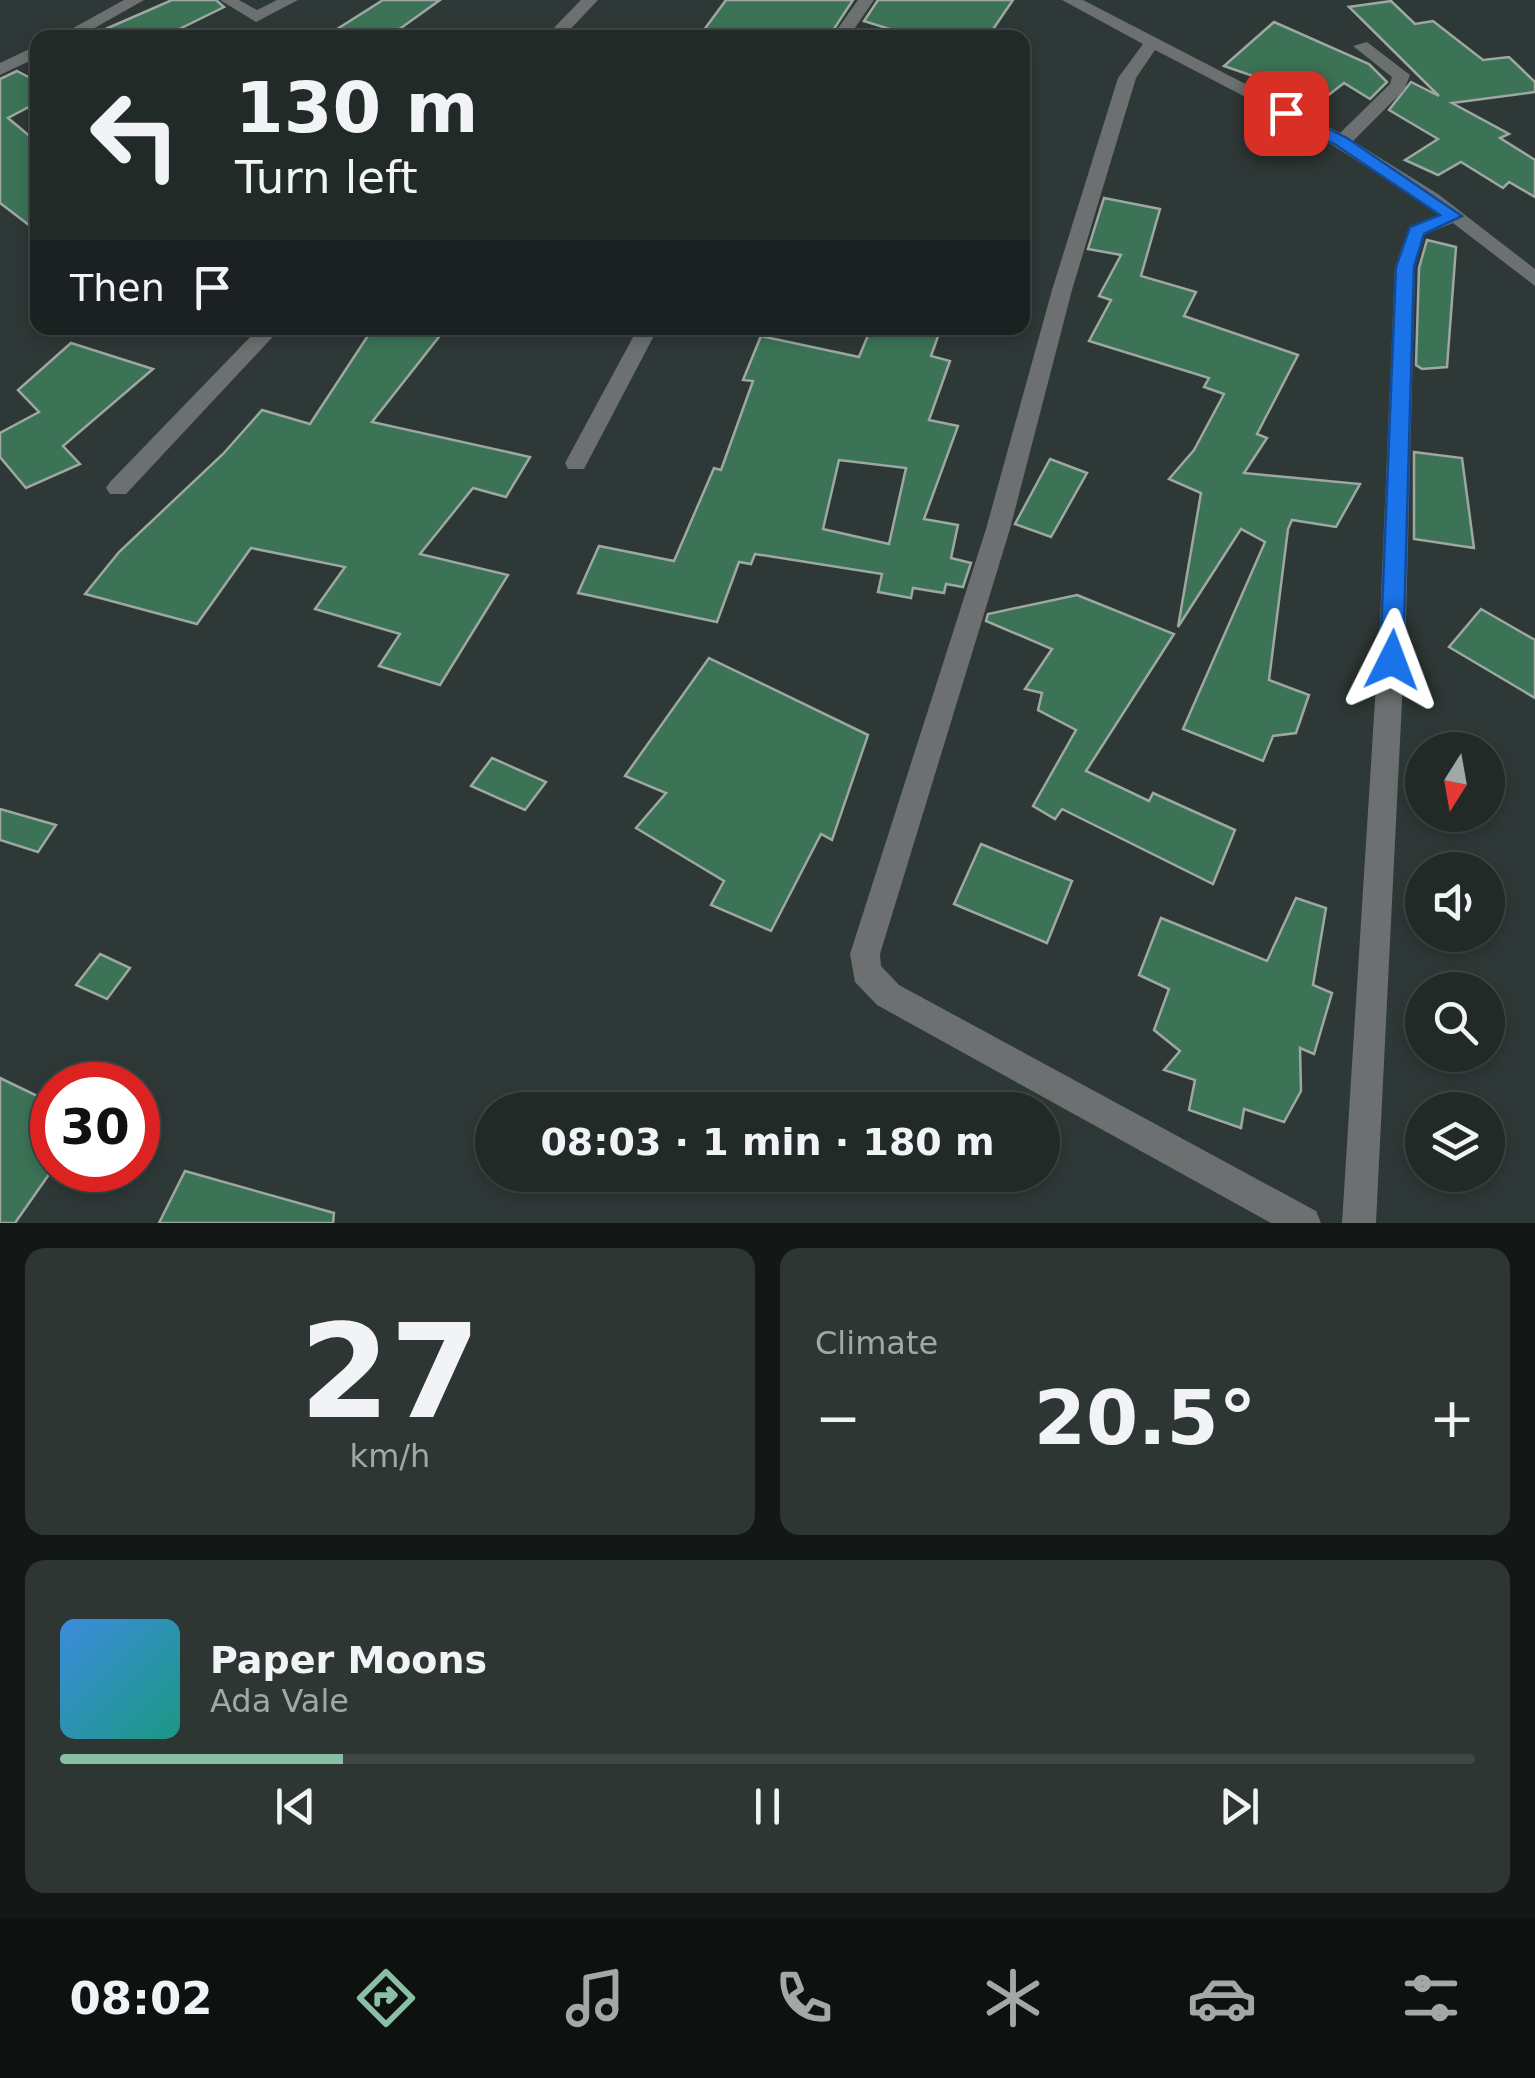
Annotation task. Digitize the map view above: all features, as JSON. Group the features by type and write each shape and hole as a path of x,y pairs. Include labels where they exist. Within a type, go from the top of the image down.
{"street":[{"path":"78,30 136,0"},
{"path":"228,0 256,17 290,0"},
{"path":"560,30 590,0"},
{"path":"845,30 866,0"},
{"path":"1070,0 1342,142 1488,236 1535,280"},
{"path":"1152,43 1128,78 1073,254 998,529 864,954 866,972 888,996 1304,1223"},
{"path":"1342,142 1398,86 1401,75 1362,46"},
{"path":"0,70 30,54"},
{"path":"1360,1223 1394,621 1405,267 1416,231 1453,216"},
{"path":"118,488 264,335"},
{"path":"576,462 644,335"}],"building":[{"path":"172,0 216,0 224,7 177,30 103,30"},
{"path":"383,0 440,0 398,30 336,30"},
{"path":"726,0 853,0 833,30 704,30"},
{"path":"878,0 1013,0 992,30 893,30 864,21"},
{"path":"1391,1 1415,24 1433,21 1483,60 1509,57 1535,82 1535,92 1452,103 1509,134 1500,138 1535,160 1535,197 1509,182 1503,188 1461,162 1438,175 1405,160 1438,139 1389,110 1411,82 1439,96 1349,7"},
{"path":"1274,22 1369,64 1387,82 1370,99 1344,83 1322,100 1224,66"},
{"path":"17,71 30,78 30,106 8,118 30,136 30,226 0,203 0,79"},
{"path":"1104,198 1160,209 1141,276 1196,292 1184,316 1298,355 1257,434 1267,438 1244,473 1360,484 1336,527 1292,520 1288,529 1269,680 1309,695 1296,733 1273,736 1263,761 1183,729 1265,542 1241,529 1178,627 1201,493 1169,479 1194,450 1224,394 1204,387 1209,378 1089,341 1111,300 1099,296 1121,255 1088,249"},
{"path":"1427,240 1456,247 1447,367 1422,369 1416,365 1419,268"},
{"path":"368,335 440,335 372,422 530,457 506,497 473,488 420,554 508,575 440,685 379,666 400,634 315,609 345,567 251,548 197,624 85,594 119,552 223,454 262,410 310,424"},
{"path":"868,335 938,335 931,356 950,361 929,420 958,426 924,519 958,525 951,558 971,563 963,587 946,584 944,593 913,588 911,598 878,592 882,574 755,554 751,564 739,562 717,622 578,593 599,546 674,561 714,468 721,470 753,381 743,380 761,336 859,357","holes":["839,460 906,468 889,544 823,529"]},
{"path":"71,343 153,369 63,446 80,464 26,488 0,457 0,433 39,412 18,390"},
{"path":"1414,452 1462,458 1474,548 1414,539"},
{"path":"1050,459 1087,473 1051,537 1015,524"},
{"path":"1077,595 1174,634 1086,771 1149,801 1153,793 1235,830 1213,884 1062,809 1055,819 1033,806 1076,730 1038,710 1042,693 1025,689 1052,649 986,621 988,614"},
{"path":"1481,609 1535,640 1535,698 1449,647"},
{"path":"709,658 868,735 832,840 821,834 771,931 711,905 724,881 636,828 666,793 625,776"},
{"path":"492,758 546,782 525,810 471,786"},
{"path":"0,809 56,825 38,852 0,840"},
{"path":"981,844 1072,881 1047,943 954,904"},
{"path":"1296,898 1326,908 1313,985 1332,993 1314,1054 1300,1048 1301,1091 1284,1122 1244,1109 1241,1128 1189,1110 1195,1080 1164,1070 1180,1051 1154,1030 1169,989 1139,975 1161,918 1267,961"},
{"path":"100,954 130,968 107,999 76,985"},
{"path":"0,1078 30,1092 30,1192 37,1192 15,1223 0,1223"},
{"path":"185,1171 334,1213 333,1223 159,1223"}],"route":[{"path":"1286,113 1342,142 1453,216 1416,231 1405,267 1392,660"}]}
